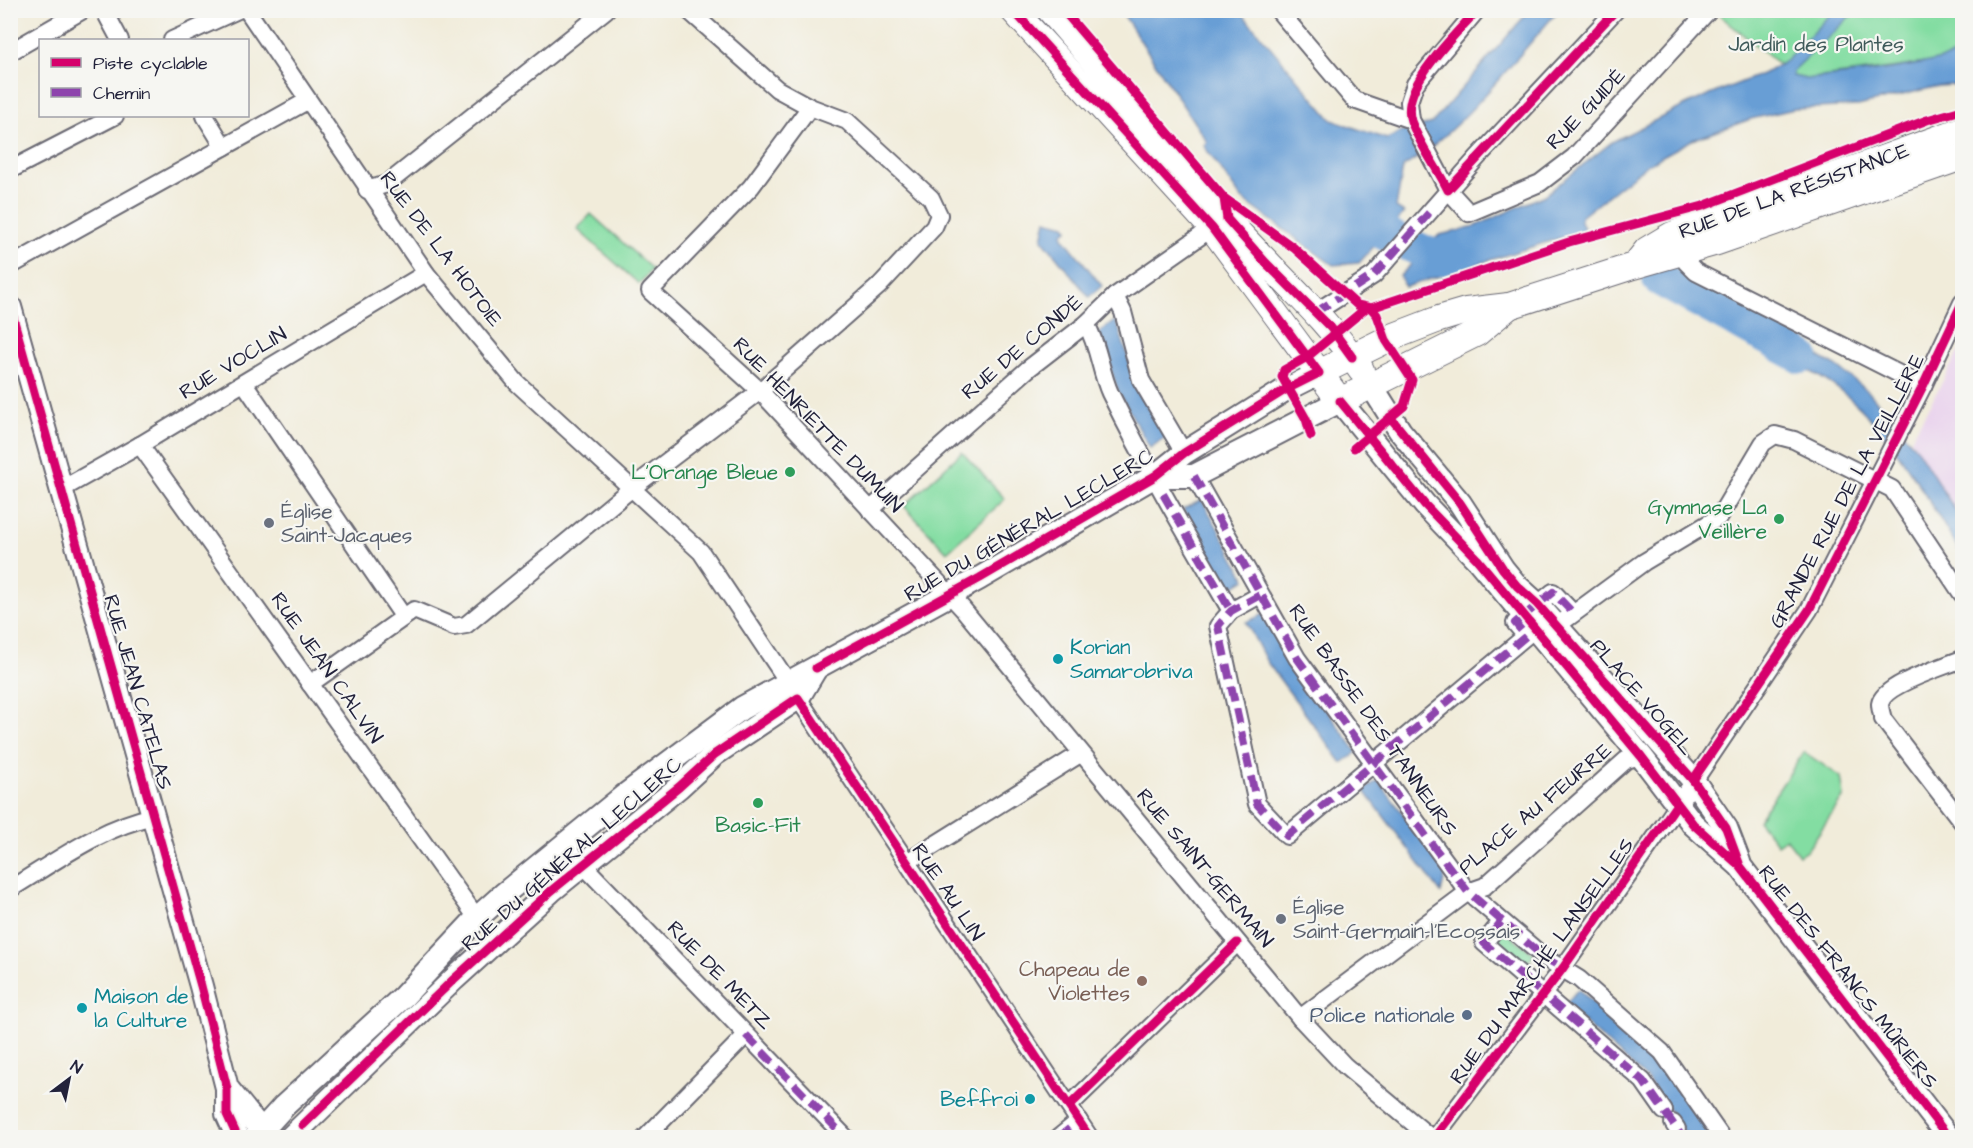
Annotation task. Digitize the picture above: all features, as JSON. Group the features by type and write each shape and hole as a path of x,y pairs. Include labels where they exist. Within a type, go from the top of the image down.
{"main road":[{"path":"1013,10 1212,228 1340,401 1194,476 1159,485"},
{"path":"1050,10 1235,228 1266,263 1316,312 1371,385"},
{"name":"RUE DE LA RÉSISTANCE","path":"1633,266 1647,250 1672,235 1962,129"},
{"name":"RUE DE LA RÉSISTANCE","path":"1319,373 1392,337 1439,319 1466,311 1509,306 1633,266 1682,253 1765,227 1962,157"},
{"name":"RUE DE LA RÉSISTANCE","path":"1340,401 1477,333 1509,306"},
{"name":"RUE JEAN CATELAS","path":"10,307 154,816 227,1088"},
{"path":"1288,331 1316,312"},
{"name":"RUE DU GÉNÉRAL LECLERC","path":"296,1131 453,979 545,896 584,866 793,690 816,668 956,602 1159,485 1184,453 1285,390 1319,373"},
{"name":"PLACE VOGEL","path":"1371,385 1400,431 1460,503 1531,610 1677,804 1693,824 1740,866"},
{"name":"PLACE VOGEL","path":"1340,401 1425,505 1477,559 1531,610 1565,620 1693,780 1726,828 1740,866"},
{"path":"1184,453 1194,476"},
{"name":"RUE DU GÉNÉRAL LECLERC","path":"260,1135 284,1106 404,996 477,918 563,844 742,708 793,690"},
{"name":"RUE DES FRANCS MÛRIERS","path":"1740,866 1949,1137"},
{"path":"227,1088 260,1135"},
{"path":"227,1088 227,1114 238,1137"}],"street":[{"path":"10,52 83,10"},
{"path":"104,10 119,39"},
{"path":"174,39 238,10"},
{"name":"RUE DE LA HOTOIE","path":"247,10 367,190 426,273 517,383 701,552 793,690"},
{"path":"367,190 387,184 606,10"},
{"path":"310,684 414,610 454,627 466,625 632,488 760,391 879,286 934,228 939,215 931,198 847,121 810,107 777,89 688,10"},
{"path":"1278,10 1354,100 1411,120"},
{"path":"1448,190 1411,120 1409,102 1415,84 1476,10"},
{"path":"1316,312 1374,275 1448,190 1616,10"},
{"name":"RUE GUIDÉ","path":"1448,190 1469,213 1540,183 1574,157 1709,10"},
{"path":"10,266 307,101"},
{"name":"RUE HENRIETTE DUMUIN","path":"810,107 751,188 650,291 760,391 956,602"},
{"path":"10,170 113,117"},
{"path":"206,117 224,147"},
{"name":"RUE DE CONDÉ","path":"870,510 1019,376 1086,324 1119,293 1212,228"},
{"path":"1682,253 1686,262 1696,272 1923,386"},
{"name":"RUE VOCLIN","path":"62,489 140,445 426,273"},
{"path":"1119,293 1142,380 1184,453"},
{"name":"GRANDE RUE DE LA VEILLÈRE","path":"1677,804 1809,610 1923,386 1962,303"},
{"path":"1086,324 1093,335 1109,391 1159,485 1231,611"},
{"path":"244,383 403,616"},
{"path":"1565,620 1644,562 1719,517 1763,443 1775,435 1794,440 1892,489 1962,594"},
{"name":"RUE JEAN CALVIN","path":"140,445 477,918"},
{"name":"RUE BASSE DES TANNEURS","path":"1194,476 1297,658 1468,892"},
{"path":"1260,595 1231,611 1218,626 1257,804 1287,836 1526,636 1515,623 1531,610"},
{"name":"RUE SAINT-GERMAIN","path":"956,602 1300,1018 1345,1066 1432,1137"},
{"path":"1962,659 1896,686 1886,693 1880,704 1883,719 1962,822"},
{"name":"RUE AU LIN","path":"793,690 1090,1137"},
{"path":"907,862 1080,754"},
{"name":"PLACE AU FEURRE","path":"1641,756 1626,760 1485,886 1468,892 1500,922 1545,958 1563,968 1662,1052 1722,1137"},
{"name":"RUE DU MARCHÉ LANSELLES","path":"1432,1137 1563,968 1677,804"},
{"path":"14,881 129,822 154,816"},
{"name":"RUE DE METZ","path":"563,844 846,1137"},
{"path":"1300,1018 1468,892"},
{"path":"1500,922 1484,943 1643,1081 1672,1121"},
{"path":"1069,1106 1238,943"},
{"path":"645,1137 746,1035"},
{"path":"1058,1137 1079,1121"}],"shaded area":[{"path":"1962,346 1962,522 1911,439"}],"green space":[{"name":"Jardin des Plantes","path":"1721,10 1962,11 1962,53 1928,63 1806,79 1793,76 1718,14"},
{"path":"591,214 652,269 639,284 577,229"},
{"path":"962,452 1005,499 947,552 904,506"},
{"path":"1804,752 1841,777 1844,796 1808,849 1799,855 1786,838 1777,844 1758,820"},
{"path":"1501,928 1534,954 1523,968 1490,942"}],"water":[{"path":"1121,11 1240,11 1332,120 1387,139 1401,132 1432,123 1529,11 1558,11 1465,116 1424,153 1403,167 1396,208 1404,213 1359,263 1333,265 1242,199 1206,149 1204,145 1207,142"},
{"path":"1833,11 1856,11 1793,71 1793,76 1806,79 1885,70 1962,53 1962,88 1953,85 1939,86 1858,106 1794,109 1751,119 1692,140 1648,164 1581,217 1585,230 1405,287 1400,276 1439,235 1471,228 1545,195 1612,142 1692,102 1769,71 1787,60"},
{"path":"1046,220 1065,225 1068,229 1063,233 1063,237 1102,286 1089,297 1042,239"},
{"path":"1665,276 1743,317 1735,332 1650,285"},
{"path":"1116,320 1136,383 1166,437 1150,448 1118,391 1099,333"},
{"path":"1766,328 1836,366 1868,391 1917,449 1962,521 1962,555 1906,464 1872,421 1834,386 1757,344"},
{"path":"1202,500 1246,579 1228,590 1183,509"},
{"path":"1264,614 1281,647 1357,752 1342,763 1267,662 1246,622"},
{"path":"1378,780 1446,872 1441,893 1364,790"},
{"path":"1578,989 1660,1064 1713,1137 1688,1137 1647,1079 1565,1005"}],"waterway":[{"path":"1360,197 1379,231 1440,259 1468,249"},
{"path":"1659,279 1802,357"}],"marked path":[{"path":"1316,312 1374,275 1429,213"},
{"path":"1194,476 1297,658 1434,847 1468,892 1545,958 1563,968"},
{"path":"1163,494 1231,611"},
{"path":"1260,595 1231,611 1218,626 1257,804 1287,836 1526,636 1515,623 1553,592 1573,613"},
{"path":"1501,922 1484,943 1643,1081 1683,1138"},
{"path":"746,1035 846,1138"},
{"path":"1058,1138 1079,1121"}],"cycle path":[{"path":"816,668 980,578 1155,476 1184,453 1285,390 1319,373 1212,228 1013,10"},
{"path":"1063,10 1224,198 1294,248 1357,305 1371,308 1377,315 1386,340 1412,380 1404,406 1354,448"},
{"path":"1477,10 1431,62 1413,93 1409,107 1415,130 1448,190 1616,10"},
{"path":"1371,308 1569,242 1703,206 1927,120 1962,110"},
{"path":"1224,198 1227,219 1266,263 1331,328 1352,357"},
{"path":"1693,780 1809,610 1923,386 1962,303"},
{"path":"10,307 201,986 227,1088 227,1114 238,1138"},
{"path":"1311,436 1306,419 1282,377 1284,370 1307,357 1365,309"},
{"path":"1340,401 1425,505 1477,559 1641,756 1693,824 1740,866 1949,1138"},
{"path":"1390,417 1460,503 1503,569 1517,586 1537,604 1693,780 1726,828 1739,863"},
{"path":"303,1125 454,979 551,891 679,787 715,754 798,698 1090,1138"},
{"path":"1434,1138 1563,968 1677,804"},
{"path":"1069,1106 1237,943"}],"place":[{"name":"L'Orange Bleue","path":"790,472"},
{"name":"Gymnase La Veillère","path":"1779,519"},
{"name":"Église Saint-Jacques","path":"269,523"},
{"name":"Korian Samarobriva","path":"1058,659"},
{"name":"Basic-Fit","path":"758,803"},
{"name":"Église Saint-Germain-l'Ecossais","path":"1281,919"},
{"name":"Chapeau de Violettes","path":"1142,981"},
{"name":"Maison de la Culture","path":"82,1008"},
{"name":"Police nationale","path":"1467,1015"},
{"name":"Beffroi","path":"1030,1099"}]}
